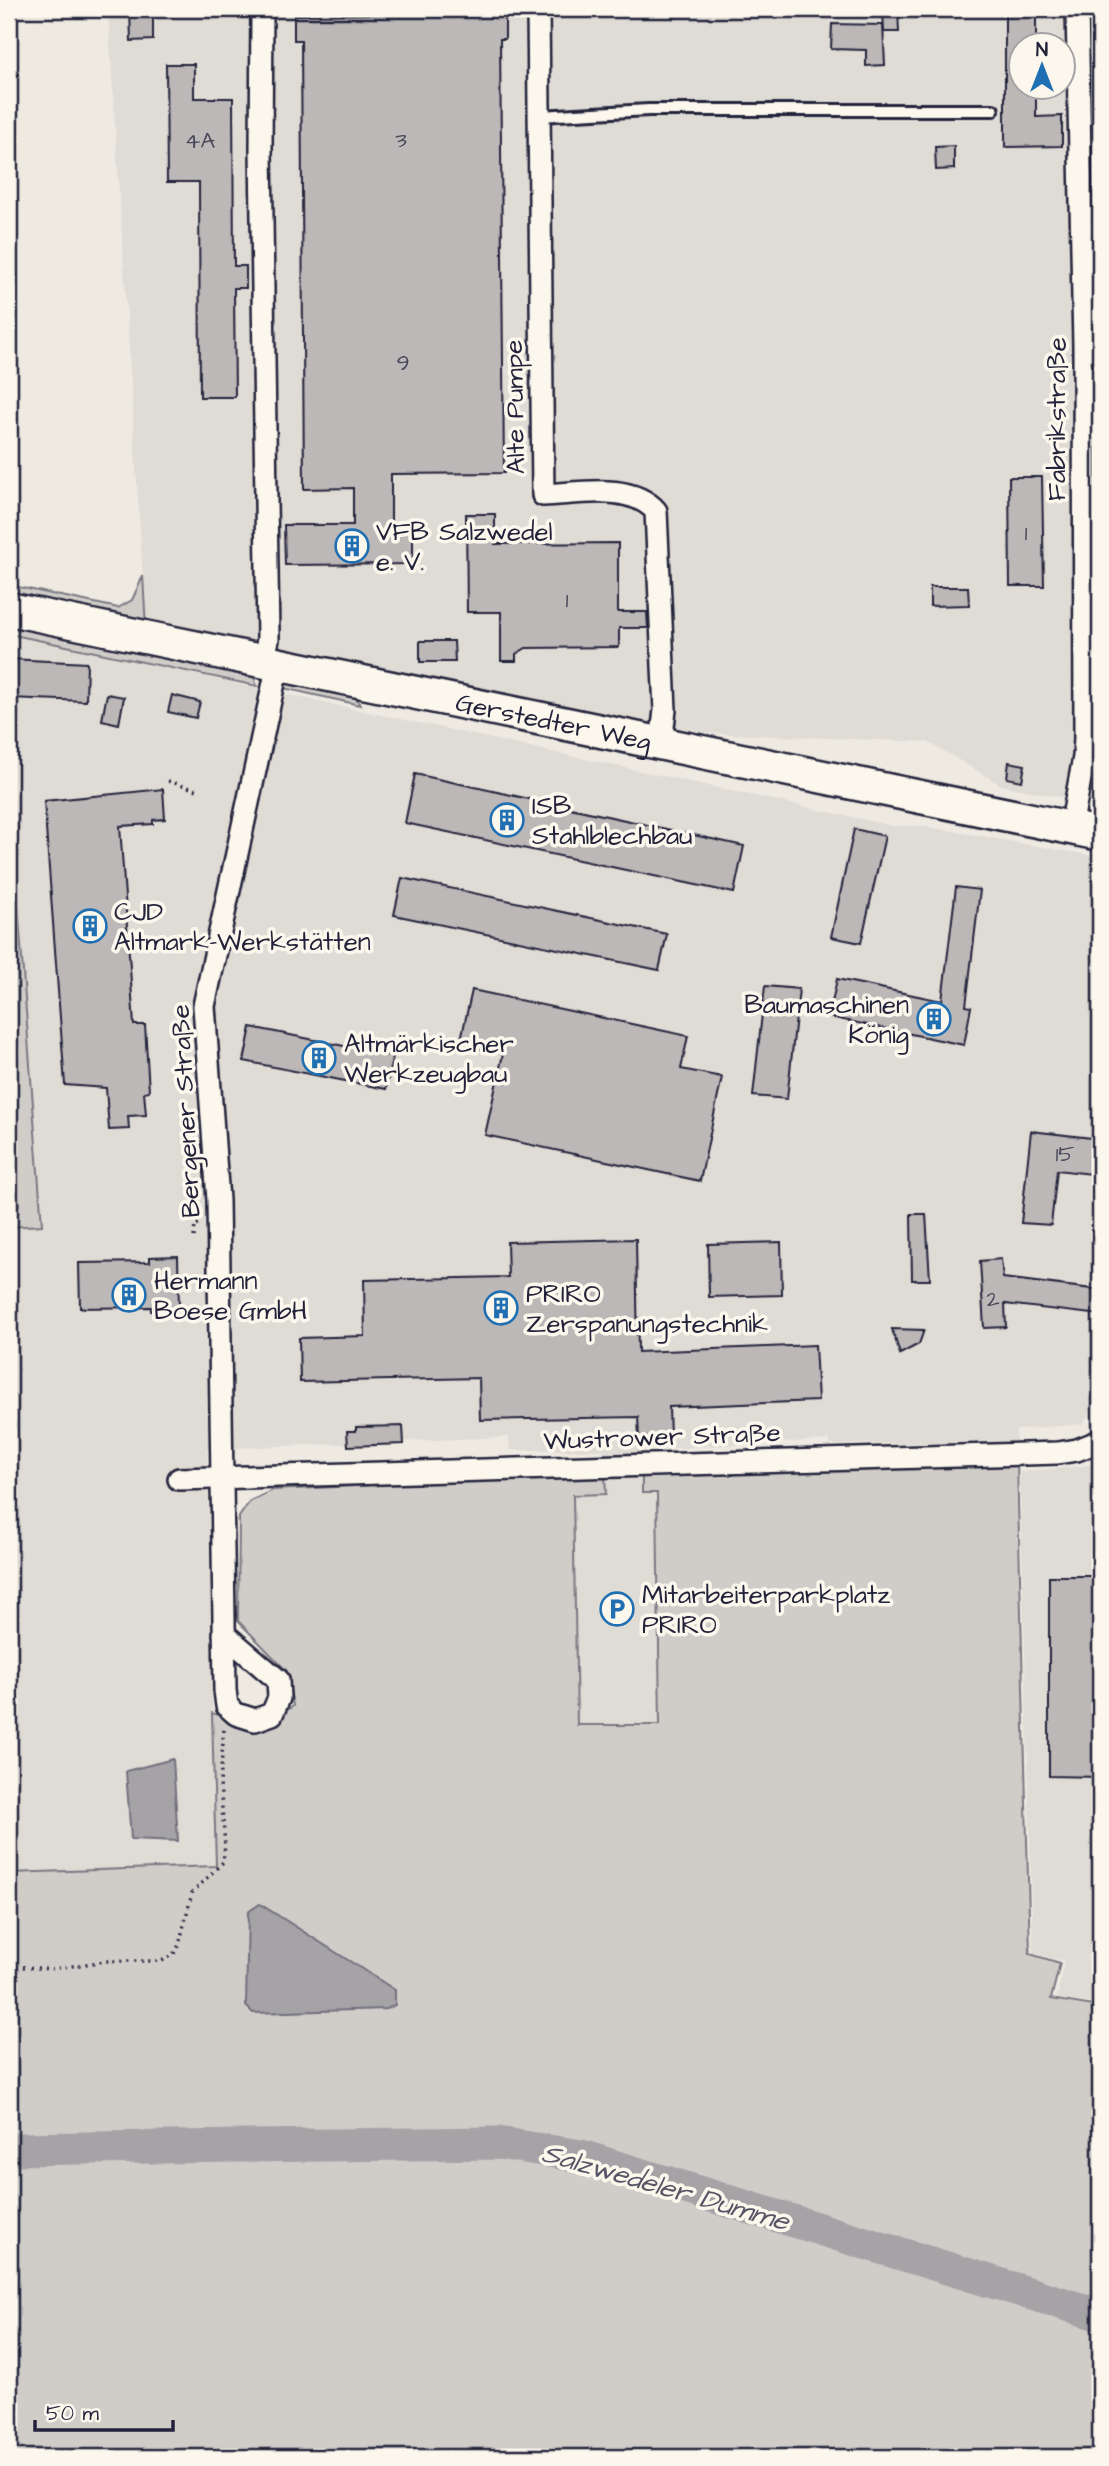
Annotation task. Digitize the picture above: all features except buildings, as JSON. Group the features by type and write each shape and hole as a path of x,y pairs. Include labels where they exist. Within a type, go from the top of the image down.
{"street":[{"path":"262,9 261,149 268,639 271,663"},
{"name":"Alte Pumpe","path":"538,9 543,495 630,493 646,499 656,510 666,710 661,744"},
{"name":"Fabrikstraße","path":"1077,9 1084,347 1085,831"},
{"name":"Gerstedter Weg","path":"9,609 1085,831"},
{"name":"Bergener Straße","path":"224,1634 224,1478 218,1200 204,1006 271,663"},
{"name":"Wustrower Straße","path":"179,1479 1058,1453 1077,1450 1100,1441"}],"lane":[{"path":"539,116 649,110 993,110"}],"path":[{"path":"168,781 201,790"},
{"path":"194,1226 194,1237"},
{"path":"179,1284 187,1283"},
{"path":"9,1966 53,1969 97,1962 162,1961 173,1955 179,1945 192,1894 223,1862 225,1845 220,1783 224,1727"}],"shaded area":[{"path":"108,9 1100,9 1100,805 1001,785 928,742 705,733 290,651 146,628"},
{"path":"143,576 146,628 9,600 9,585 118,608 132,600"},
{"path":"9,617 252,672 257,686 9,634"},
{"path":"9,634 893,826 923,826 1100,857 1100,1395 1083,1424 1016,1430 1016,1441 830,1445 830,1440 640,1450 642,1474 657,1492 661,1725 577,1726 573,1494 605,1474 603,1450 510,1450 509,1437 207,1449 216,1866 9,1873 9,1227 42,1225 9,785"},
{"path":"288,682 351,688 360,705 283,688"},
{"path":"9,785 42,1225 9,1227 9,1216 16,1211 19,1204 9,1138"},
{"path":"1017,1462 1030,1954 1060,1963 1051,1999 1100,2007 1100,2457 9,2457 9,1873 216,1866 212,1713 263,1728 293,1706 287,1671 238,1621 239,1517 250,1501 273,1490 605,1474 606,1494 573,1495 577,1725 660,1725 657,1493 642,1493 642,1474"},
{"path":"1100,1464 1100,2005 1057,1998 1064,1961 1033,1953 1020,1472"},
{"path":"173,1759 178,1841 131,1839 126,1771"},
{"path":"260,1904 395,1990 395,2005 387,2009 253,2013 246,2006 248,1912"}],"waterway":[{"name":"Salzwedeler Dumme","path":"9,2149 498,2143 581,2156 1100,2315"}],"place":[{"name":"VFB Salzwedel e. V.","path":"352,546"},
{"name":"ISB Stahlblechbau","path":"507,820"},
{"name":"CJD Altmark-Werkstätten","path":"90,926"},
{"name":"Baumaschinen König","path":"934,1019"},
{"name":"Altmärkischer Werkzeugbau","path":"319,1058"},
{"name":"Hermann Boese GmbH","path":"129,1295"},
{"name":"PRIRO Zerspanungstechnik","path":"501,1308"},
{"name":"Mitarbeiterparkplatz PRIRO","path":"617,1609"}]}
